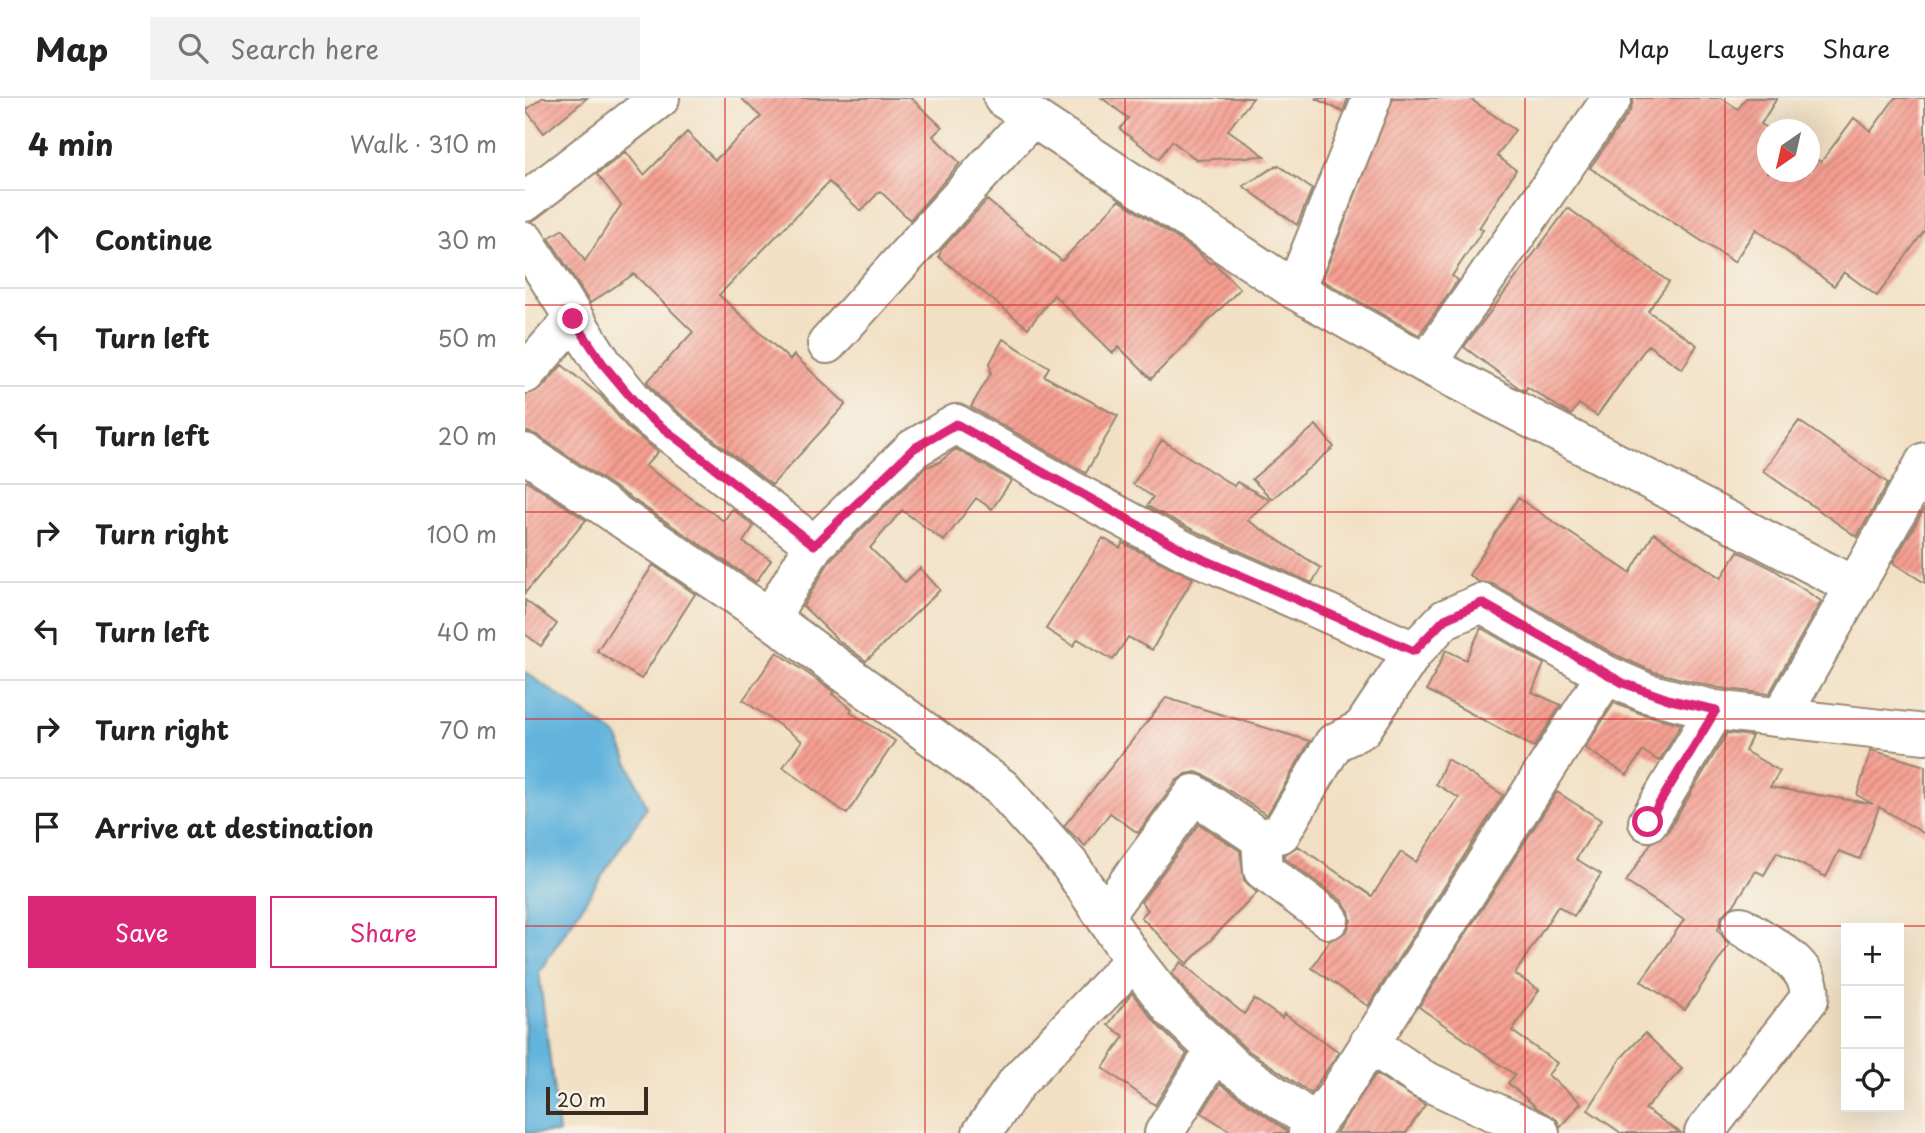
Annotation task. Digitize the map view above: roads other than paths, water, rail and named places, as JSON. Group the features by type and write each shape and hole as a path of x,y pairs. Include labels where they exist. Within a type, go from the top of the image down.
{"street":[{"path":"525,202 660,98"},
{"path":"1295,290 1372,98"},
{"path":"1426,364 1612,98"},
{"path":"827,344 1017,108 1295,290 1426,364 1854,586"},
{"path":"525,241 603,364 645,414 814,545"},
{"path":"525,374 573,319"},
{"path":"769,618 814,545 913,449 956,424 1185,551 1414,651"},
{"path":"525,453 769,618 1002,788 1070,866 1134,960 1173,1010 1232,1066 1312,1128 1606,675"},
{"path":"1781,717 1925,462"},
{"path":"1261,839 1281,833 1334,743 1362,729 1414,651 1445,619 1482,603 1606,675 1647,693 1716,710 1925,734"},
{"path":"1648,822 1716,710"},
{"path":"1104,915 1194,794 1261,839"},
{"path":"1261,839 1263,870 1329,919"},
{"path":"1704,1133 1809,999 1811,990 1802,969 1741,926"},
{"path":"982,1133 1018,1081 1134,960"},
{"path":"1369,1044 1422,1079 1540,1133"},
{"path":"1164,1133 1215,1050"}],"water":[{"path":"525,672 617,736 647,807 539,972 559,1133 525,1133"}]}
